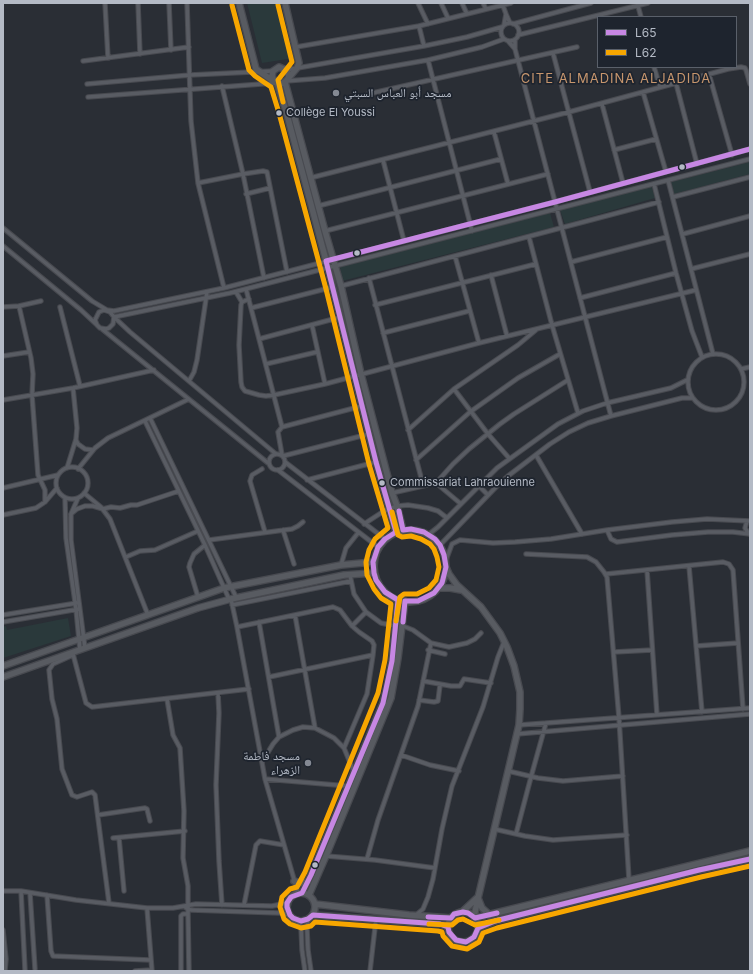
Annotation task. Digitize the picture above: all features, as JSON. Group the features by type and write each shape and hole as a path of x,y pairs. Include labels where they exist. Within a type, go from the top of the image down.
{"street":[{"path":"105,3 108,58"},
{"path":"138,3 140,54"},
{"path":"169,3 171,50"},
{"path":"187,3 191,121 198,183 224,288"},
{"path":"239,3 256,69 276,82"},
{"path":"285,3 299,63 297,68 286,81"},
{"path":"418,3 428,24"},
{"path":"441,3 448,18"},
{"path":"462,3 467,14"},
{"path":"484,3 486,9"},
{"path":"296,47 419,26 511,3"},
{"path":"87,84 190,75 273,71 279,67 286,70 467,37 512,23 591,3"},
{"path":"518,35 648,3"},
{"path":"503,4 506,14 512,23 518,28 518,35 515,40 515,49 611,416"},
{"path":"638,6 641,16"},
{"path":"506,14 501,33 515,49"},
{"path":"419,26 424,46"},
{"path":"88,97 325,78 428,60 506,40 515,40"},
{"path":"83,61 189,47"},
{"path":"368,94 577,47"},
{"path":"553,53 590,192"},
{"path":"428,60 472,231"},
{"path":"737,67 745,68 750,84"},
{"path":"654,68 660,87"},
{"path":"310,178 602,104 728,68"},
{"path":"286,70 289,75 286,81 310,178 341,286 369,434 396,532"},
{"path":"273,71 272,76 276,82 286,111 341,317 403,530"},
{"path":"709,74 732,154"},
{"path":"676,83 697,164"},
{"path":"222,86 243,174 264,278"},
{"path":"644,92 666,172"},
{"path":"602,104 623,183"},
{"path":"494,132 508,184"},
{"path":"614,150 656,139"},
{"path":"96,324 95,320 97,314 101,310 114,311 224,288 555,202 750,149"},
{"path":"318,206 501,159"},
{"path":"114,317 236,292 750,159"},
{"path":"383,160 404,241"},
{"path":"198,183 243,174 262,171 267,172 286,272"},
{"path":"325,231 548,174"},
{"path":"673,197 750,178"},
{"path":"668,180 713,354"},
{"path":"654,184 692,331 702,357"},
{"path":"246,194 270,188"},
{"path":"341,286 659,202"},
{"path":"683,234 750,216"},
{"path":"3,228 92,301 110,312 130,332 276,454 282,456 369,434"},
{"path":"529,237 560,354 578,413"},
{"path":"570,262 667,237"},
{"path":"3,246 96,324 268,463 272,469 278,470 378,547"},
{"path":"691,269 750,254"},
{"path":"455,256 479,343"},
{"path":"376,305 536,264"},
{"path":"580,298 676,273"},
{"path":"491,275 508,336"},
{"path":"369,278 423,485"},
{"path":"251,308 333,287"},
{"path":"246,289 282,427"},
{"path":"236,292 242,302 239,345 242,387 245,391 254,394 274,395 325,384 479,343 696,290"},
{"path":"189,381 194,372 197,360 207,292"},
{"path":"242,302 249,300"},
{"path":"3,307 19,306 41,301"},
{"path":"19,306 33,374 32,396 38,475 39,480 45,490 45,502"},
{"path":"60,307 80,386"},
{"path":"383,333 469,310"},
{"path":"101,328 106,329 111,326 113,324 114,317"},
{"path":"259,339 341,317"},
{"path":"312,325 325,384"},
{"path":"408,430 454,389 518,345 537,329"},
{"path":"3,356 29,352"},
{"path":"266,364 317,352"},
{"path":"416,460 470,412 518,378 560,354"},
{"path":"713,354 721,354 736,362 741,368 744,382 743,392 738,400 721,410 711,410 702,407 692,398 687,380 692,367 702,357 713,354"},
{"path":"741,368 750,367"},
{"path":"3,400 74,388 154,370"},
{"path":"392,493 436,483 453,464 488,434 514,414 568,380"},
{"path":"428,535 509,458 551,428 578,413 608,403 671,388 687,380"},
{"path":"744,382 750,381"},
{"path":"3,488 58,475 67,468 76,439 77,428 74,388"},
{"path":"454,389 470,412 509,458"},
{"path":"440,545 508,476 569,432 588,423 611,416 682,398 692,398"},
{"path":"78,469 93,450 108,438 189,399"},
{"path":"363,406 282,427 278,432 282,456 285,462 385,539"},
{"path":"150,418 231,586 232,605 265,779 294,881 300,893 308,895 315,904 415,916 451,918"},
{"path":"145,421 205,545 224,588 232,598"},
{"path":"76,439 78,444 85,449 93,450"},
{"path":"268,463 270,457 276,454"},
{"path":"536,455 582,534"},
{"path":"278,470 282,469 285,462"},
{"path":"307,480 376,462"},
{"path":"67,468 78,469 83,472 86,477 87,488 78,498 71,514 71,540 81,608 83,649"},
{"path":"262,469 252,475 250,481 265,532"},
{"path":"58,475 56,482 60,494 65,498 78,498"},
{"path":"436,483 461,504"},
{"path":"479,486 488,495"},
{"path":"3,515 36,508 45,502 57,488"},
{"path":"71,514 85,506 93,506 103,509 137,505 184,489"},
{"path":"84,493 103,509 112,523 148,614"},
{"path":"65,498 66,538 76,609 82,638"},
{"path":"364,524 377,514 390,508 408,505 438,511 447,518"},
{"path":"446,560 440,545 428,535 419,531 403,530 396,532 385,539 378,547 373,562 374,572 378,584 385,592 398,600 418,601 424,599 438,588 444,578 446,560 452,544 460,540 505,543 707,519 749,521 745,528 750,534"},
{"path":"209,540 295,528 303,522"},
{"path":"282,530 294,564"},
{"path":"607,530 611,539 617,542 708,532 750,534"},
{"path":"126,557 140,551 155,550 198,531"},
{"path":"341,565 346,548 358,533"},
{"path":"198,597 189,567 194,554 205,545"},
{"path":"526,554 587,556 594,560 606,574 620,725 629,880"},
{"path":"3,666 231,586 341,565 373,562"},
{"path":"606,574 723,562 731,566 733,570 743,709"},
{"path":"689,566 702,712"},
{"path":"446,567 461,590 487,614 504,641 514,666 518,684 520,705 519,725 478,898 475,918 478,928 474,937 470,940 460,942 452,937 448,927 451,918 454,914 461,912 470,906 478,898"},
{"path":"647,570 657,715"},
{"path":"232,605 374,572"},
{"path":"108,903 95,795 92,792 77,797 72,795 62,769 57,719 52,699 50,670 53,664 83,649 198,608 232,598 350,578"},
{"path":"350,578 356,597 366,612 381,623 395,626"},
{"path":"438,588 461,590"},
{"path":"290,915 287,910 287,904 291,897 300,893 308,882 386,695 392,661 398,600"},
{"path":"308,895 326,856 391,698 403,626 405,601"},
{"path":"3,615 80,602"},
{"path":"237,627 336,607 352,626 374,643 366,694 344,748"},
{"path":"3,622 81,608"},
{"path":"352,626 366,612"},
{"path":"295,615 315,728"},
{"path":"259,622 279,737"},
{"path":"403,626 413,630 431,643 449,647 458,646 475,639 481,633"},
{"path":"415,916 423,909 426,902 435,868 452,786 491,684 504,641"},
{"path":"367,859 376,826 419,700 428,650 431,643"},
{"path":"696,646 738,643"},
{"path":"428,650 445,654"},
{"path":"614,652 652,650"},
{"path":"3,678 73,654"},
{"path":"73,654 86,703 92,707 249,689"},
{"path":"269,678 373,655"},
{"path":"423,681 440,685 460,686 464,679 491,684"},
{"path":"419,700 434,702 438,701 440,685"},
{"path":"218,693 219,713 216,785 222,905"},
{"path":"168,699 173,735 180,748 185,831 183,858 188,886 189,971"},
{"path":"519,725 750,708"},
{"path":"517,734 750,714"},
{"path":"516,834 546,723"},
{"path":"262,762 279,737 303,727 315,728 334,738 344,748 354,772"},
{"path":"401,755 430,765 458,771"},
{"path":"508,771 531,777 571,781 623,776"},
{"path":"265,779 348,786"},
{"path":"98,815 145,808 147,809 150,821"},
{"path":"494,829 544,839 563,840 627,835"},
{"path":"114,838 185,831"},
{"path":"119,838 124,891"},
{"path":"244,906 256,845 260,841 284,845"},
{"path":"461,912 468,913 475,918 490,915 750,851"},
{"path":"326,856 367,859 435,868"},
{"path":"478,928 495,921 699,870 750,859"},
{"path":"294,881 302,883 308,882"},
{"path":"3,892 21,891 147,908 188,907 280,913 290,915 297,920 301,927 305,971"},
{"path":"21,891 25,970"},
{"path":"30,893 35,969"},
{"path":"47,895 51,951 53,956 150,960"},
{"path":"478,898 482,908 490,915"},
{"path":"188,907 196,904 244,906 278,906 287,904"},
{"path":"311,971 307,929 315,904"},
{"path":"135,971 152,971 147,908"},
{"path":"181,971 181,915 188,914"},
{"path":"297,920 301,921 311,917 376,919 440,924 448,927"},
{"path":"370,971 376,919"},
{"path":"3,930 6,959 5,971"},
{"path":"23,938 32,937"}],"shaded area":[{"path":"247,3 279,3 294,58 262,63"},
{"path":"750,162 750,174 674,194 671,182"},
{"path":"651,185 655,198 565,224 560,210"},
{"path":"550,213 554,227 342,281 340,267"},
{"path":"68,618 71,636 3,658 3,627 6,626 7,630"}],"transit line":[{"name":"L62","path":"232,5 249,70 271,87 279,113 326,289 369,464 388,528 375,539 369,550 366,562 367,575 374,589 381,598 391,604 385,660 378,693 305,872 297,887 290,889 282,897 280,907 284,919 290,924 301,928 311,926 315,922 438,931 442,932 443,936 452,946 467,949 479,942 483,933 497,928 750,866"},
{"name":"L62","path":"278,5 292,62 278,80 283,102"},
{"name":"L65","path":"750,149 555,202 326,261 376,462 396,532 385,539 378,547 373,562 374,573 376,580 385,592 398,600 392,661 383,703 311,875 302,893 291,897 287,903 287,907 290,915 301,921 308,919 313,915 440,924 448,927 449,932 456,940 466,942 474,937 478,928 495,921 699,870 750,859"},
{"name":"L65","path":"399,511 403,530 411,529 424,532 435,539 440,545 444,555 446,567 442,583 434,593 418,601 405,601 403,622"},
{"name":"L62","path":"392,512 398,535 402,537 411,536 430,544 434,549 439,567 436,580 429,588 417,594 404,594 400,597 396,621"},
{"name":"L65","path":"428,917 451,918 454,914 463,912 468,913 475,918 497,913"},
{"name":"L62","path":"429,924 452,925 458,920 463,919 475,925 499,920"}],"place":[{"name":"مسجد أبو العباس السبتي","path":"336,93"},
{"name":"Collège El Youssi","path":"279,113"},
{"name":"Commissariat Lahraouienne","path":"382,483"},
{"name":"مسجد فاطمة الزهراء","path":"308,763"}],"district":[{"name":"CITE ALMADINA ALJADIDA","path":"616,79"}]}
